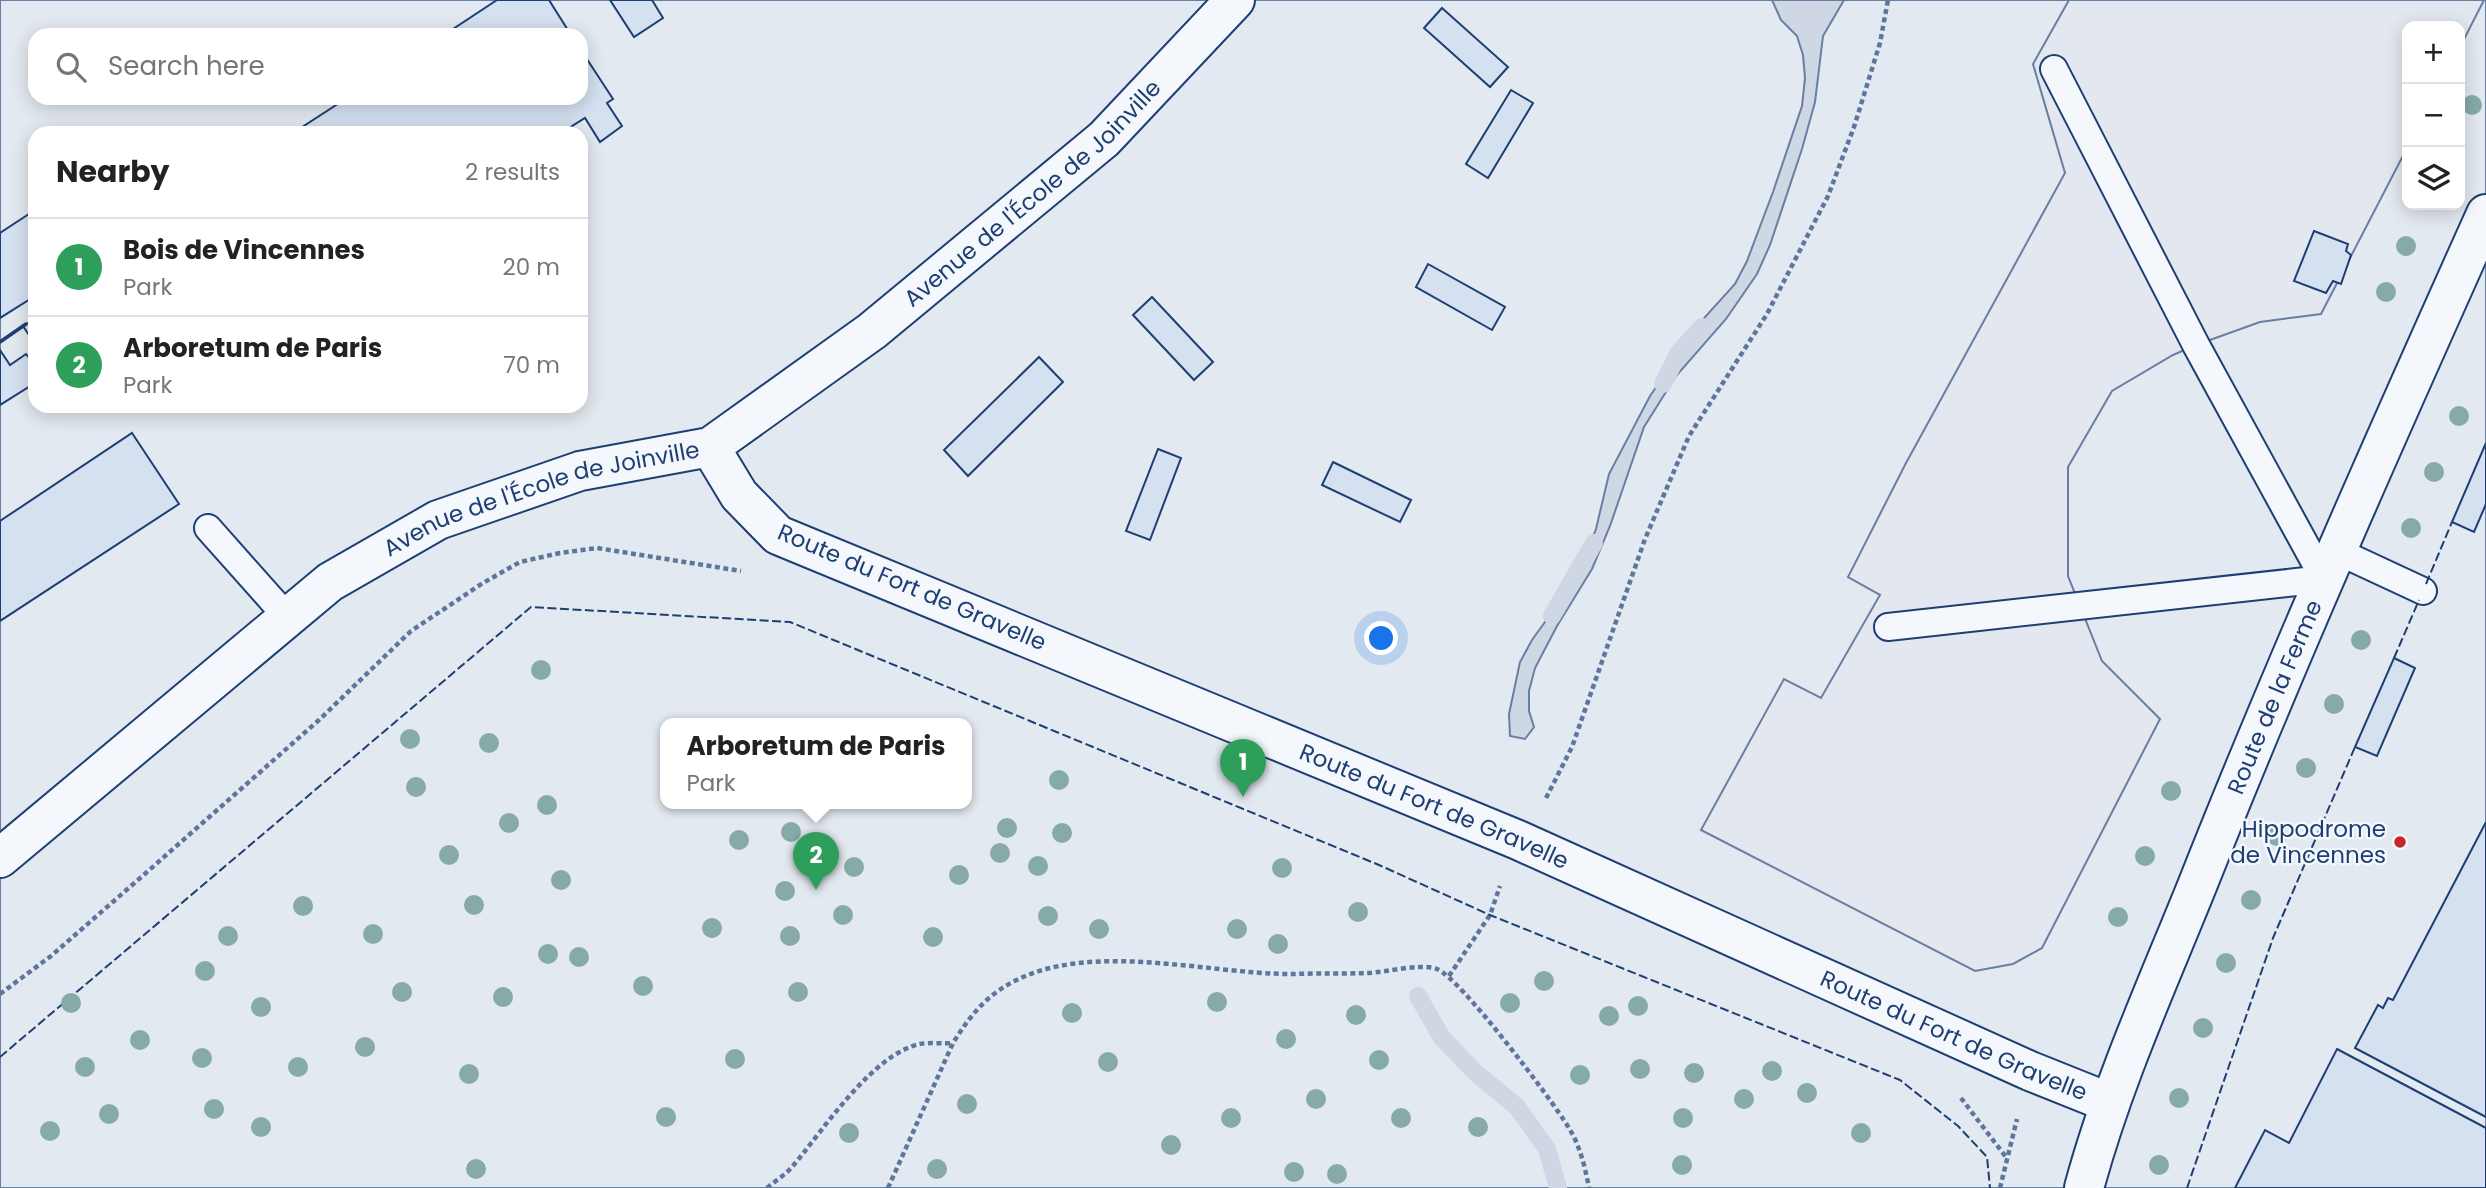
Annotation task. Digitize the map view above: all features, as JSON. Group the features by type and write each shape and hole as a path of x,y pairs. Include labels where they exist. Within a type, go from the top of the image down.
{"street":[{"name":"Avenue de l'École de Joinville","path":"0,858 330,582 438,520 580,471 710,447 872,331 1104,139 1235,0"},
{"name":"Route de la Ferme","path":"2084,1188 2110,1103 2235,789 2486,214"},
{"name":"Route du Fort de Gravelle","path":"710,447 739,495 778,535 1518,840 2030,1071 2110,1103"}],"lane":[{"path":"2054,69 2196,345 2331,565"},
{"path":"208,528 288,618"},
{"path":"1888,627 2331,565 2423,591"}],"path":[{"path":"1449,976 1490,915 1518,840 1530,818 1544,802 1572,747 1645,539 1689,436 1767,314 1828,196 1858,115 1880,43 1888,0"},
{"path":"0,994 51,956 230,799 319,720 411,631 520,562 597,548 748,572"},
{"path":"888,1188 953,1043 966,1021 990,997 1018,979 1055,966 1107,962 1174,964 1270,974 1370,973 1434,968 1449,976 1497,1032 1569,1128 1580,1152 1589,1188"},
{"path":"766,1188 790,1170 824,1124 860,1085 896,1053 920,1044 953,1043"},
{"path":"2000,1188 2030,1071"},
{"path":"1952,1089 1970,1108 2006,1157"}],"shaded area":[{"path":"0,0 2486,0 2486,1188 0,1188"},
{"path":"1772,0 1844,0 1823,36 1815,102 1770,245 1757,274 1726,319 1676,376 1644,427 1610,526 1592,569 1535,668 1529,691 1529,711 1534,727 1525,739 1510,736 1509,714 1520,662 1532,640 1576,579 1596,529 1609,474 1650,396 1705,317 1735,284 1747,261 1773,192 1802,106 1805,78 1803,55 1797,36 1781,20"},
{"path":"2069,0 2484,0 2465,37 2465,21 2402,21 2402,158 2321,314 2260,322 2196,345 2173,355 2112,391 2068,467 2068,576 2102,661 2160,719 2042,948 2013,964 1975,971 1701,830 1784,679 1821,698 1880,595 1848,577 1906,463 2065,173 2033,64"}],"building":[{"path":"497,0 549,0 567,28 455,28"},
{"path":"610,0 652,0 663,18 634,37"},
{"path":"1442,8 1508,67 1490,87 1424,28"},
{"path":"588,61 613,99 607,103 622,126 600,142 585,118 572,126 304,126 336,105 588,105"},
{"path":"1511,90 1533,103 1488,178 1466,164"},
{"path":"28,215 28,300 0,318 0,233"},
{"path":"2314,231 2348,244 2346,251 2351,255 2341,284 2333,281 2326,293 2294,281"},
{"path":"1428,264 1505,307 1492,330 1416,287"},
{"path":"1152,297 1213,362 1194,380 1133,315"},
{"path":"0,350 10,365 26,354 28,387 0,405"},
{"path":"1039,357 1063,382 968,476 944,450"},
{"path":"132,433 179,504 0,621 0,521"},
{"path":"2486,443 2486,504 2474,532 2452,522"},
{"path":"1158,449 1181,458 1150,540 1126,531"},
{"path":"1333,462 1411,500 1400,522 1322,485"},
{"path":"2394,658 2415,668 2377,756 2355,747"},
{"path":"2486,822 2486,1117 2355,1048 2378,1005 2383,1008 2388,998 2393,1000"},
{"path":"2337,1049 2486,1128 2486,1188 2235,1188 2265,1130 2289,1143"}],"waterway":[{"path":"1663,384 1679,352 1702,327"},
{"path":"1552,616 1594,543"},
{"path":"1418,996 1442,1038 1476,1073 1517,1107 1547,1149 1558,1188"}],"fence":[{"path":"2426,584 2452,522"},
{"path":"2394,658 2419,600"},
{"path":"0,1057 531,607 790,622 1379,865 1490,915 1900,1080 1958,1126 1987,1157 1990,1188"},
{"path":"2187,1188 2273,938 2355,747"}],"wall":[{"path":"0,342 26,324"}],"place":[{"name":"Bois de Vincennes","path":"1243,797"},
{"name":"Hippodrome de Vincennes","path":"2400,842"},
{"name":"Arboretum de Paris","path":"816,890"}]}
